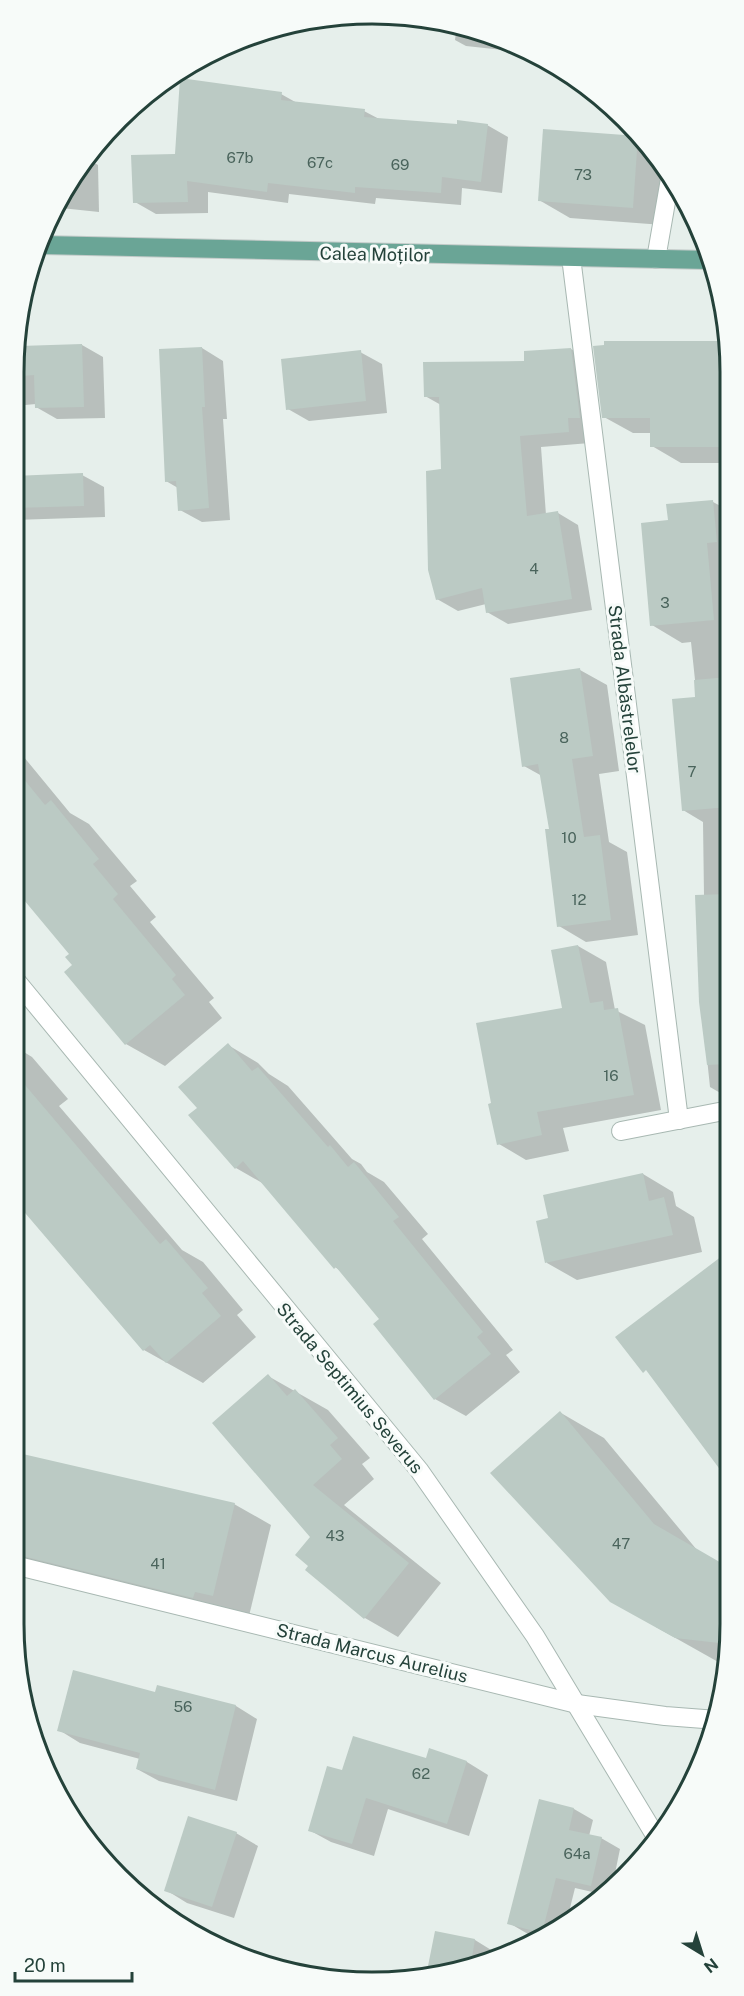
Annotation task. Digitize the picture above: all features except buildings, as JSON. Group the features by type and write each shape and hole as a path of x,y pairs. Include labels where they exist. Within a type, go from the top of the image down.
{"main road":[{"name":"Calea Moților","path":"48,245 343,254 702,260"}],"street":[{"path":"656,259 668,190"},
{"name":"Strada Albăstrelelor","path":"571,257 679,1120"},
{"name":"Strada Septimius Severus","path":"24,990 419,1470 535,1636 577,1704"},
{"path":"621,1131 720,1112"},
{"name":"Strada Marcus Aurelius","path":"24,1567 577,1704"},
{"path":"577,1704 665,1716 707,1718"},
{"path":"577,1704 652,1830"}]}
